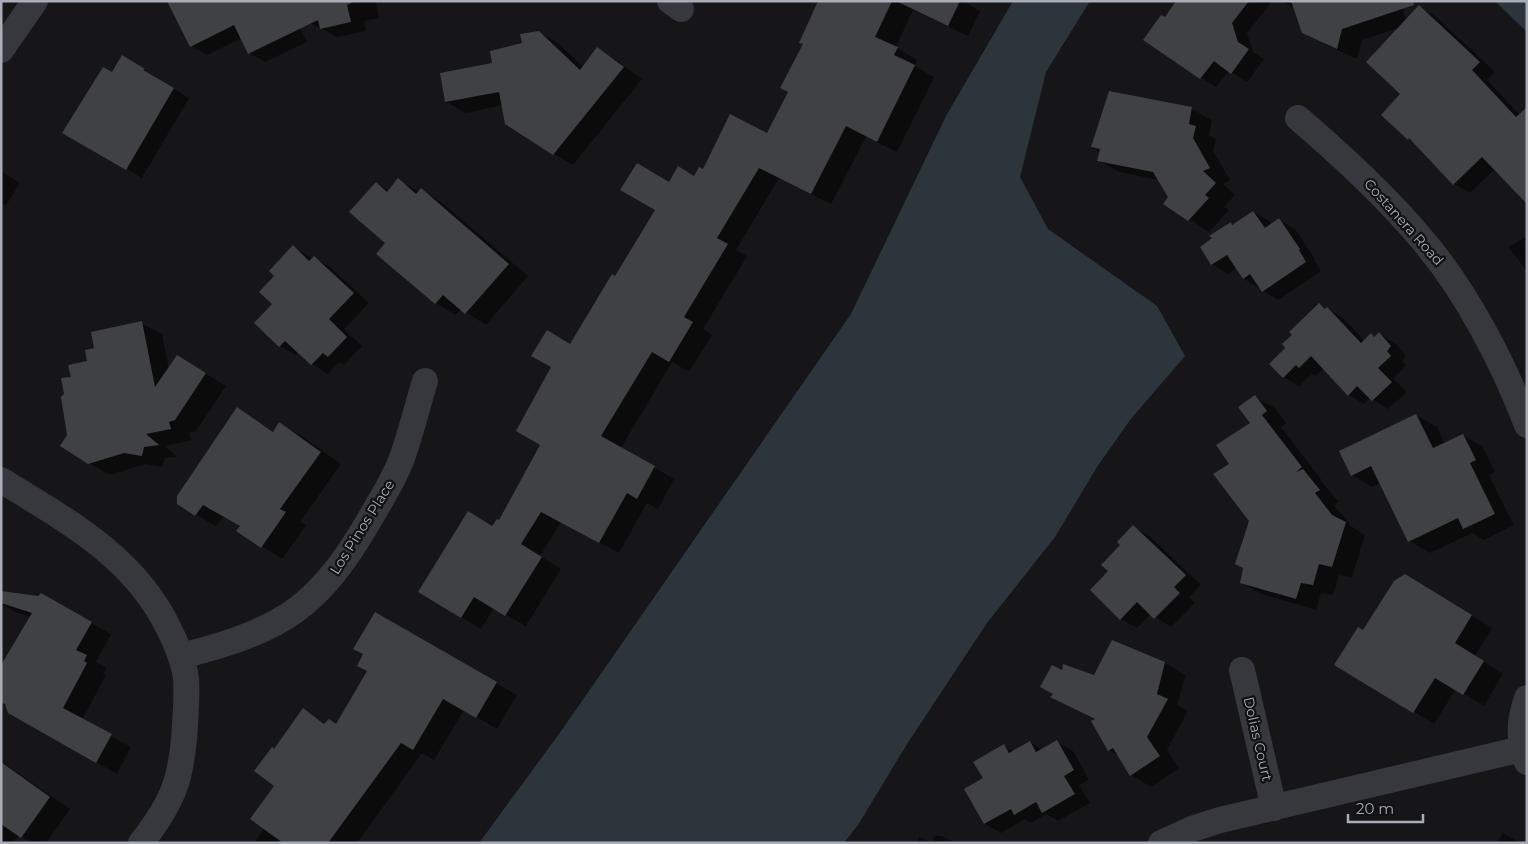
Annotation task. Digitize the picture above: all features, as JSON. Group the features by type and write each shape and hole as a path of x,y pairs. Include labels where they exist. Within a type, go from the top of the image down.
{"street":[{"path":"1,50 35,1"},
{"name":"Costanera Road","path":"1298,118 1351,164 1410,226 1441,263 1470,308 1488,341 1517,399 1527,425"},
{"name":"Los Pinos Place","path":"181,656 220,646 265,628 300,606 326,584 360,536 394,476 402,458 425,381"},
{"path":"1,480 88,536 130,571 154,600 181,656 187,692 183,746 178,774 172,798 140,843"},
{"name":"Dolias Court","path":"1242,670 1274,808"},
{"path":"1161,843 1192,829 1220,820 1524,755 1520,722 1527,698"}],"shaded area":[{"path":"1013,1 1090,1 1046,72 1020,177 1048,229 1157,306 1185,356 1130,420 1097,467 1055,537 987,623 907,744 858,825 844,843 479,843 559,734 851,314 946,116"},
{"path":"1495,1 1527,1 1527,32"}],"building":[{"path":"167,1 355,1 347,5 351,22 320,29 318,20 248,54 234,25 190,47"},
{"path":"818,1 892,1 875,37 898,47 894,55 915,65 877,142 846,126 811,194 759,168 717,238 728,244 684,317 693,322 669,362 652,352 601,436 655,466 637,499 627,493 599,543 541,512 521,544 542,557 505,616 474,597 461,618 418,592 468,511 492,526 497,519 499,520 540,445 516,431 551,367 531,356 547,330 570,344 612,274 615,276 655,210 620,190 637,163 669,182 678,166 694,176 699,167 703,169 730,114 767,133 788,92 780,88 803,44 799,43"},
{"path":"896,1 960,1 948,26"},
{"path":"1176,1 1249,1 1232,23 1238,42 1249,49 1231,74 1214,61 1200,79 1143,40 1161,15 1165,17"},
{"path":"1291,1 1413,1 1414,5 1342,29 1337,49 1302,33"},
{"path":"1419,5 1480,62 1472,70 1516,117 1527,107 1527,204 1482,157 1453,185 1409,138 1408,140 1381,115 1400,94 1366,62"},
{"path":"539,31 580,70 597,47 624,67 553,155 505,124 499,92 445,102 440,73 492,63 490,51 522,43 520,34"},
{"path":"122,55 174,88 126,170 62,133 103,67 112,72"},
{"path":"1109,91 1192,107 1189,124 1196,126 1193,138 1210,168 1203,171 1216,183 1205,195 1209,198 1188,221 1163,204 1168,197 1153,172 1097,161 1100,149 1091,147"},
{"path":"398,178 416,194 421,188 509,264 465,314 443,295 435,304 376,254 385,243 349,212 376,182 387,192"},
{"path":"1253,211 1265,228 1279,218 1300,249 1306,262 1262,292 1250,274 1243,279 1227,255 1211,265 1200,247 1212,238 1209,236 1231,222 1232,225"},
{"path":"293,245 309,261 314,256 354,293 329,319 347,337 328,357 323,353 311,365 285,341 279,347 254,323 272,304 259,292 274,276 269,271"},
{"path":"1319,303 1325,309 1327,307 1361,343 1371,333 1374,337 1379,332 1391,346 1387,351 1391,356 1378,368 1392,382 1372,401 1357,386 1348,396 1311,356 1299,368 1296,365 1283,378 1269,364 1285,348 1282,344 1292,335 1289,332"},
{"path":"142,321 155,387 177,355 206,373 175,420 169,422 171,429 146,434 159,445 144,447 142,456 124,453 88,464 60,446 67,435 61,397 64,394 61,378 71,377 68,365 87,361 85,350 94,348 91,332"},
{"path":"1255,395 1267,411 1262,415 1302,467 1296,472 1303,469 1320,490 1315,493 1332,515 1346,522 1332,567 1319,564 1313,585 1301,583 1296,599 1240,583 1243,568 1235,564 1249,521 1213,474 1229,464 1216,445 1250,423 1238,407"},
{"path":"237,407 273,432 279,422 321,452 280,509 286,512 261,548 236,531 240,526 203,505 195,516 177,504 177,496"},
{"path":"1416,414 1433,448 1463,434 1476,460 1470,463 1495,514 1463,529 1458,518 1408,542 1371,466 1351,476 1339,451"},
{"path":"1133,525 1186,575 1174,587 1180,593 1154,619 1137,602 1120,620 1090,590 1108,571 1101,565 1120,545 1117,542"},
{"path":"1405,574 1472,615 1455,643 1484,661 1463,695 1435,678 1413,713 1334,665 1358,627 1363,630 1394,581"},
{"path":"1,591 38,596 41,593 92,622 76,650 87,655 84,661 87,663 63,708 112,734 96,763 8,713 5,704 1,703 1,665 32,613 1,603"},
{"path":"375,612 497,682 476,718 443,699 413,750 401,743 328,843 283,843 250,819 274,786 254,771 272,747 274,749 303,708 324,724 329,719 336,724 367,671 357,666 363,654 353,649"},
{"path":"1112,640 1165,662 1157,694 1168,699 1147,737 1160,756 1130,776 1113,748 1108,751 1091,721 1095,719 1050,697 1053,694 1040,687 1052,665 1062,670 1063,664 1094,675"},
{"path":"1057,740 1074,770 1064,776 1075,794 1042,813 1036,802 1014,815 1011,809 984,824 964,789 983,778 973,762 1004,744 1009,753 1030,741 1036,752"},
{"path":"1,762 50,797 21,838 1,824"}]}
